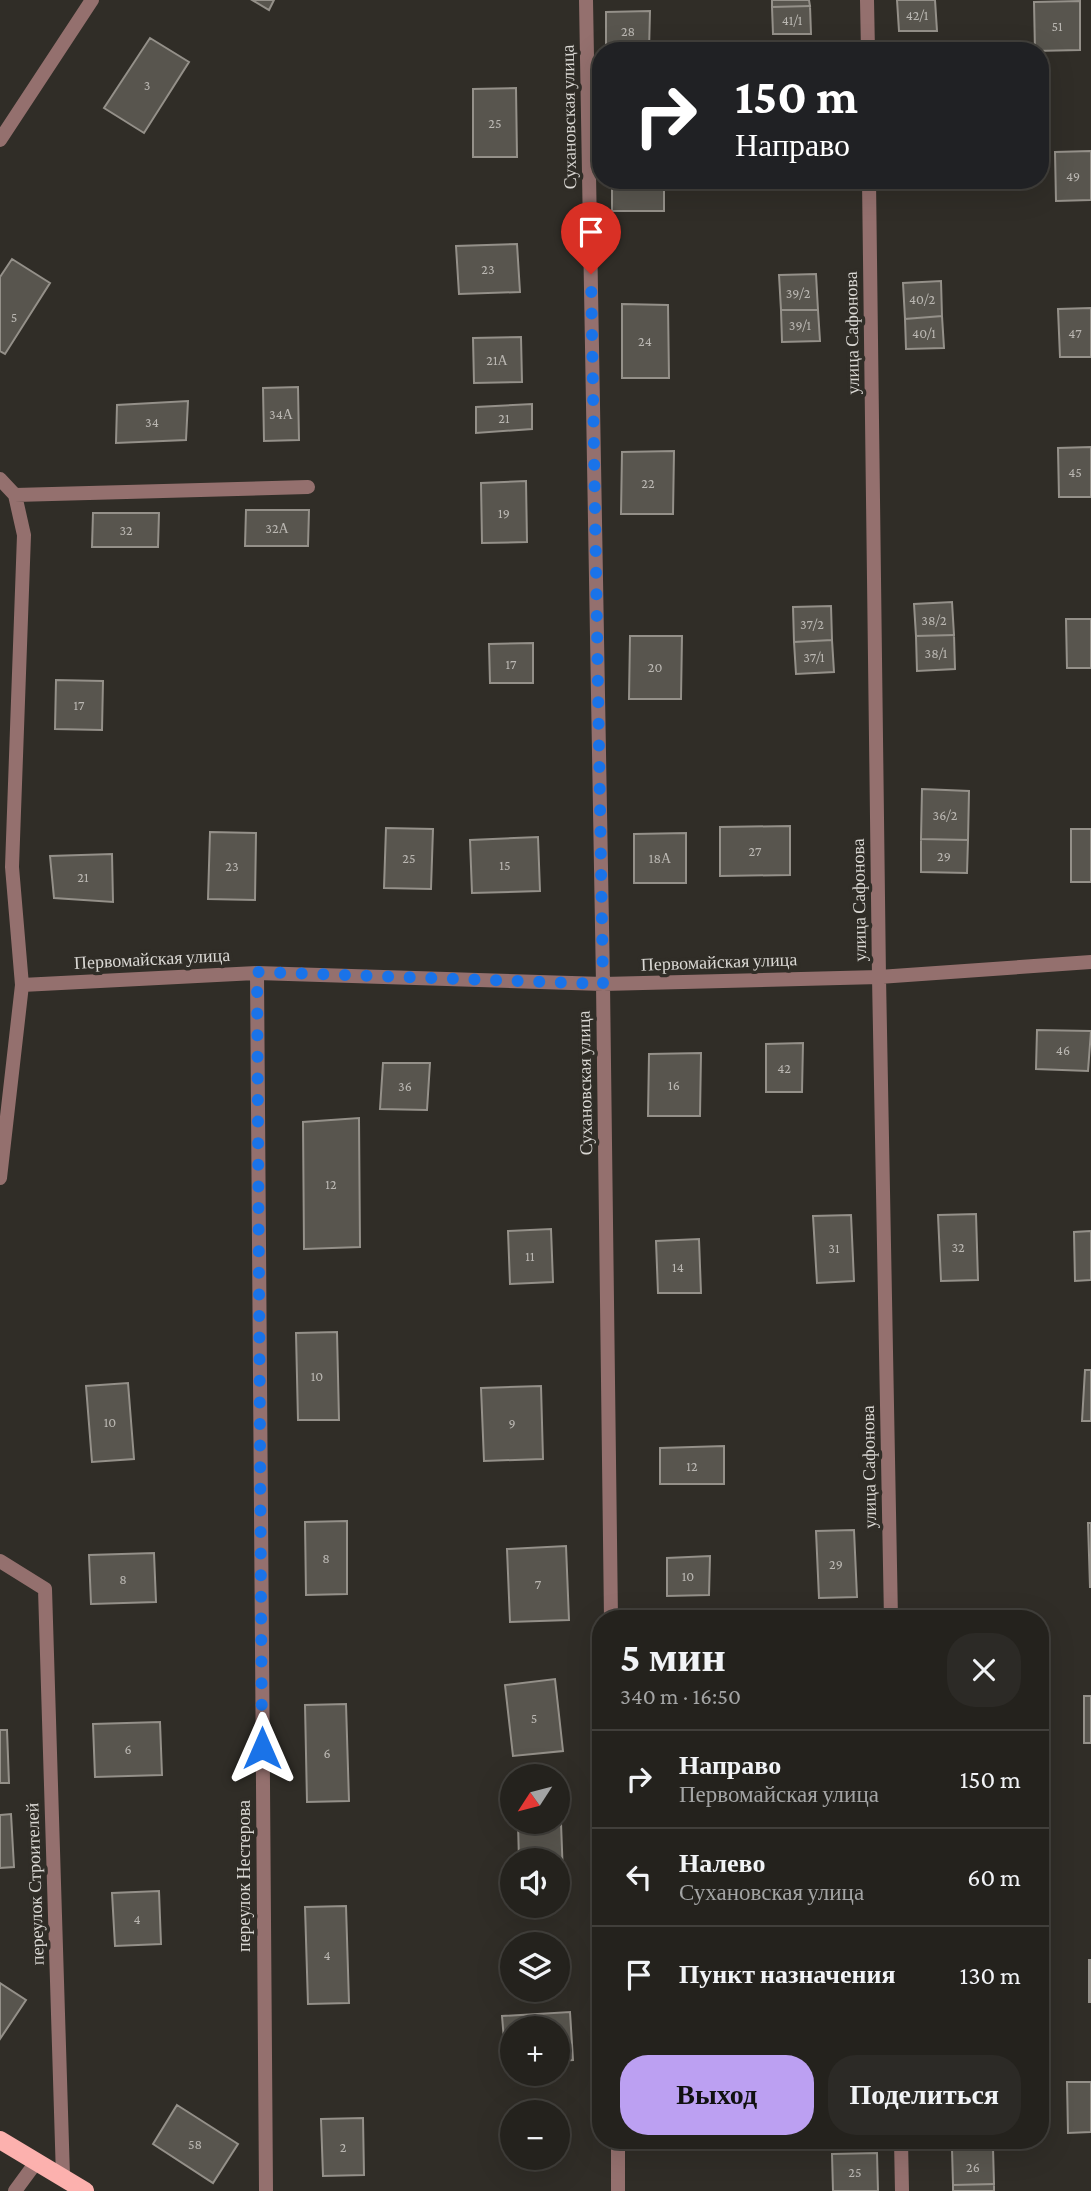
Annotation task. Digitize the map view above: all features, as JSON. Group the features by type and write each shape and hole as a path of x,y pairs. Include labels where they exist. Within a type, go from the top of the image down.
{"main road":[{"path":"0,2140 85,2191"}],"street":[{"path":"0,140 92,0"},
{"name":"Сухановская улица","path":"586,0 611,1610"},
{"path":"867,0 867,42"},
{"name":"улица Сафонова","path":"869,189 891,1610"},
{"path":"0,479 15,495 24,535 12,867 22,985 0,1178"},
{"path":"15,495 308,487"},
{"name":"Первомайская улица","path":"22,985 257,972 603,984 880,977 1091,962"},
{"name":"переулок Нестерова","path":"257,972 266,2191"},
{"name":"переулок Строителей","path":"0,1561 45,1589 63,2177"},
{"path":"618,2149 618,2191"},
{"path":"901,2149 902,2191"},
{"path":"15,2191 37,2161"}],"building":[{"path":"252,0 274,0 269,10"},
{"path":"772,0 809,0 810,6 772,7"},
{"path":"897,0 935,0 937,31 899,31"},
{"path":"1080,1 1080,50 1049,51 1049,42 1035,42 1034,2"},
{"path":"810,6 811,34 773,34 772,7"},
{"path":"650,11 649,42 606,42 606,12"},
{"path":"150,38 189,62 144,133 104,108"},
{"path":"516,88 517,157 473,157 473,89"},
{"path":"1091,151 1091,200 1056,201 1055,152"},
{"path":"612,189 664,189 664,211 612,211"},
{"path":"517,244 520,292 459,294 456,246"},
{"path":"12,259 50,283 5,354 0,351 0,277"},
{"path":"816,274 818,310 781,310 779,275"},
{"path":"941,281 942,316 905,319 903,283"},
{"path":"622,304 668,305 669,378 622,378"},
{"path":"1091,308 1091,357 1060,357 1058,309"},
{"path":"781,310 818,310 820,341 782,342"},
{"path":"942,316 944,348 906,349 905,319"},
{"path":"521,337 522,382 474,383 473,338"},
{"path":"298,387 299,440 264,441 263,388"},
{"path":"188,401 186,440 116,443 117,405"},
{"path":"532,404 532,429 476,433 476,407"},
{"path":"1091,447 1091,497 1059,497 1058,448"},
{"path":"674,451 673,514 621,514 622,452"},
{"path":"526,481 527,542 482,543 481,483"},
{"path":"246,510 309,510 308,546 245,546"},
{"path":"93,513 159,513 158,547 92,547"},
{"path":"952,602 954,635 916,636 914,604"},
{"path":"831,606 832,640 794,642 793,607"},
{"path":"1066,619 1091,619 1091,668 1067,668"},
{"path":"954,635 955,669 917,671 916,636"},
{"path":"630,636 682,636 681,699 629,699"},
{"path":"832,640 834,672 796,674 794,642"},
{"path":"533,643 533,683 490,683 489,644"},
{"path":"56,680 103,681 102,730 55,729"},
{"path":"922,789 969,791 968,840 921,839"},
{"path":"790,826 790,875 720,876 720,827"},
{"path":"386,828 433,829 431,889 384,888"},
{"path":"1071,829 1091,829 1091,882 1071,882"},
{"path":"210,832 256,833 255,900 208,899"},
{"path":"686,833 686,883 634,883 634,834"},
{"path":"538,837 540,891 472,893 470,840"},
{"path":"921,839 968,840 967,873 921,872"},
{"path":"112,854 113,902 54,898 50,856"},
{"path":"1037,1030 1091,1031 1088,1071 1036,1069"},
{"path":"803,1043 802,1092 766,1092 766,1044"},
{"path":"701,1053 700,1116 648,1116 649,1054"},
{"path":"383,1063 430,1063 427,1110 380,1109"},
{"path":"359,1118 360,1247 304,1249 303,1122"},
{"path":"976,1214 978,1280 941,1281 938,1215"},
{"path":"851,1215 854,1281 817,1283 813,1216"},
{"path":"551,1229 553,1282 510,1284 508,1231"},
{"path":"1091,1231 1091,1280 1075,1281 1074,1232"},
{"path":"699,1239 701,1293 658,1293 656,1241"},
{"path":"337,1332 339,1420 298,1420 296,1333"},
{"path":"1085,1370 1091,1370 1091,1421 1082,1421"},
{"path":"128,1383 134,1459 92,1462 86,1386"},
{"path":"541,1386 543,1459 484,1461 481,1388"},
{"path":"724,1446 724,1484 660,1484 660,1448"},
{"path":"347,1521 347,1594 306,1595 305,1522"},
{"path":"1088,1523 1091,1523 1091,1587 1090,1587"},
{"path":"854,1530 857,1597 819,1598 816,1531"},
{"path":"566,1546 569,1620 510,1622 507,1549"},
{"path":"154,1553 156,1602 91,1604 89,1555"},
{"path":"710,1556 709,1595 667,1596 667,1558"},
{"path":"555,1679 563,1751 513,1756 505,1685"},
{"path":"1084,1696 1091,1696 1091,1743 1084,1743"},
{"path":"346,1704 349,1801 307,1802 305,1705"},
{"path":"160,1722 162,1775 95,1777 93,1724"},
{"path":"0,1730 7,1730 9,1783 0,1783"},
{"path":"11,1814 14,1867 0,1868 0,1815"},
{"path":"518,1834 561,1834 562,1848 519,1848"},
{"path":"159,1891 161,1944 115,1946 112,1893"},
{"path":"346,1906 349,2003 308,2004 305,1907"},
{"path":"1091,1960 1091,2002 1089,2002"},
{"path":"0,1983 26,2000 0,2039"},
{"path":"570,2012 573,2060 570,2060 570,2016 502,2016"},
{"path":"1067,2082 1091,2082 1091,2132 1068,2133"},
{"path":"177,2105 238,2144 213,2183 153,2144"},
{"path":"363,2118 364,2175 323,2176 321,2119"},
{"path":"952,2149 993,2149 994,2184 953,2185"},
{"path":"877,2153 878,2191 833,2191 832,2154"},
{"path":"994,2184 994,2191 953,2191 953,2185"}],"route":[{"path":"262,1748 257,972 603,984 591,274"}]}
